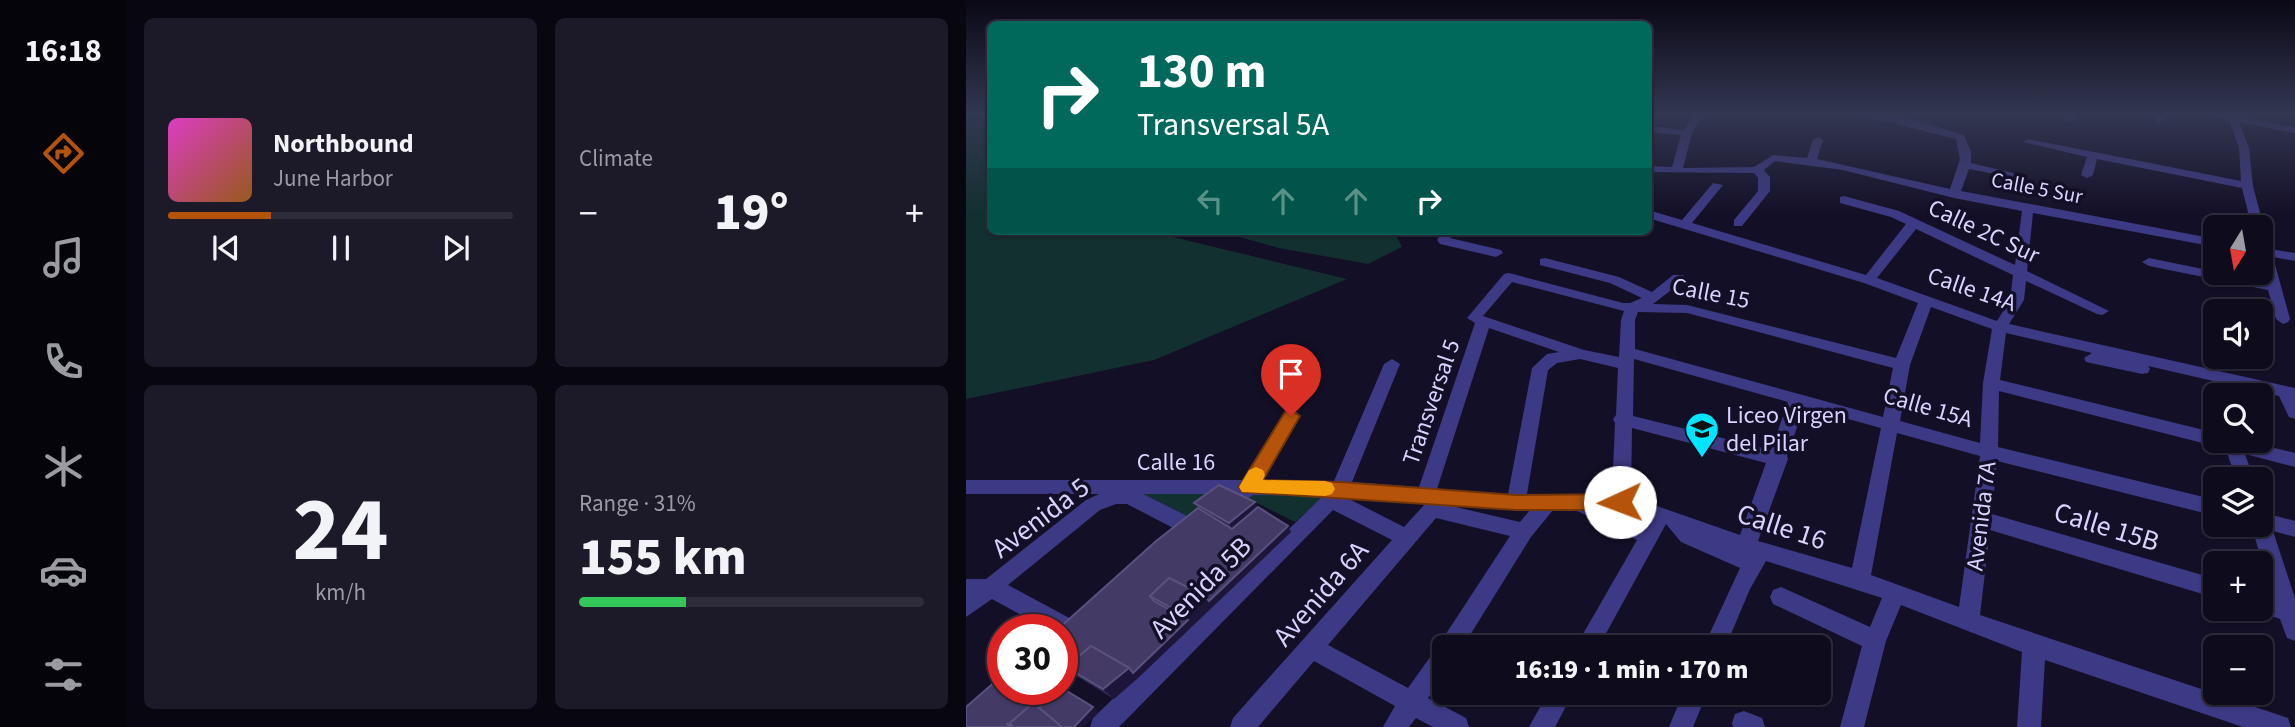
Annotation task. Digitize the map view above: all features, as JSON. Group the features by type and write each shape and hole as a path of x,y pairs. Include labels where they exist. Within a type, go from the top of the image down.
{"street":[{"path":"1676,171 1683,147"},
{"path":"1811,162 1816,147"},
{"path":"1954,194 1966,165 1965,147"},
{"path":"2051,147 2247,186"},
{"path":"2244,147 2247,186 2255,215"},
{"path":"2087,176 2093,156"},
{"name":"Calle 5 Sur","path":"1652,169 1757,170 1773,158 1811,162 1868,172 1954,194 2203,241"},
{"path":"1966,165 2015,175"},
{"path":"1738,223 1764,191 1764,177 1757,170"},
{"path":"1684,225 1717,185"},
{"name":"Calle 2C Sur","path":"1844,201 1895,214 2102,311"},
{"path":"1999,331 2017,300 2028,208"},
{"name":"Calle 14A","path":"1652,215 1927,299 1999,331 2203,383"},
{"path":"1869,280 1913,224"},
{"path":"1446,235 1443,240 1445,241 1496,253"},
{"path":"2273,250 2295,257"},
{"path":"2149,261 2272,287 2283,320"},
{"path":"1545,262 1619,280 1653,298"},
{"name":"Calle 15","path":"1479,321 1509,277 1613,305 1687,309 1902,365"},
{"path":"1620,502 1628,320 1633,307 1653,298 1678,278"},
{"path":"1860,580 1902,365 1910,335 1927,299"},
{"name":"Calle 15A","path":"1479,321 1581,354 1626,358 1798,398 1989,452 2203,505"},
{"name":"Transversal 5","path":"1433,500 1479,321"},
{"name":"Calle 14A","path":"1999,331 2291,401"},
{"name":"Avenida 7A","path":"1968,621 1982,519 1989,452 1991,383 1999,331"},
{"path":"1516,502 1540,368 1553,358 1581,354"},
{"path":"1392,364 1336,495 1407,538"},
{"path":"1991,383 2203,437"},
{"path":"1719,635 1753,553 1798,398"},
{"name":"Calle 14A","path":"2273,399 2291,401"},
{"path":"1168,540 1240,488 1291,416"},
{"path":"1622,419 1779,459"},
{"path":"2267,453 2295,460"},
{"name":"Calle 16","path":"966,487 1109,492 1240,488 1433,500 1620,502 1668,517 1753,553 1860,580 2034,646 2278,727"},
{"name":"Calle 16","path":"1240,488 1243,503 1252,508"},
{"path":"1109,492 1200,515"},
{"name":"Avenida 5","path":"966,607 993,588 1109,492"},
{"name":"Avenida 5B","path":"1110,724 1291,529 1336,495"},
{"path":"1433,500 1524,531"},
{"name":"Avenida 6A","path":"1242,727 1407,538 1433,500"},
{"path":"1457,635 1524,531 1548,502"},
{"path":"1578,503 1650,537"},
{"path":"1594,635 1650,537 1668,517"},
{"name":"Calle 15B","path":"1982,519 2203,585"},
{"path":"2273,524 2295,529"},
{"path":"2266,537 2293,619"},
{"path":"966,588 993,588 1045,614"},
{"path":"1852,727 1875,641 1895,593"},
{"path":"1781,597 1875,641"},
{"path":"2273,609 2293,619"},
{"path":"2029,727 2034,646"},
{"path":"1312,649 1457,727"},
{"path":"1395,727 1432,673"},
{"path":"1541,727 1553,705"},
{"path":"1681,727 1690,705"},
{"path":"1088,706 1110,724"}],"green space":[{"path":"966,147 987,147 987,170 984,175 987,176 987,235 1165,235 1347,279 1154,360 966,399"},
{"path":"1232,235 1396,235 1402,247 1368,264 1279,248"},
{"path":"1251,489 1329,492 1295,522 1245,497"},
{"path":"1137,490 1227,491 1187,523"}],"building":[{"path":"1219,485 1255,502 1229,523 1194,503"},
{"path":"1258,507 1288,526 1209,601 1205,596 1169,578 1150,596 1188,620 1133,673 1091,646 1078,657 1078,614 1075,614 1155,542 1198,508 1232,529"},
{"path":"1169,578 1205,596 1184,615 1150,596"},
{"path":"1091,646 1129,668 1103,689 1078,674 1078,657"},
{"path":"987,689 987,705 1031,705 1010,723 1013,727 1006,723 1011,727 966,727 966,707"},
{"path":"1078,698 1093,707 1074,727 1062,727 1039,708 1042,705 1078,705"},
{"path":"1031,705 1035,705 1062,727 1013,727 1010,723"}],"slow traffic":[{"path":"1256,475 1249,487 1325,489"}],"place":[{"name":"Liceo Virgen del Pilar","path":"1702,459"}],"route":[{"path":"1291,416 1249,487 1340,489 1516,502 1620,502"}]}
